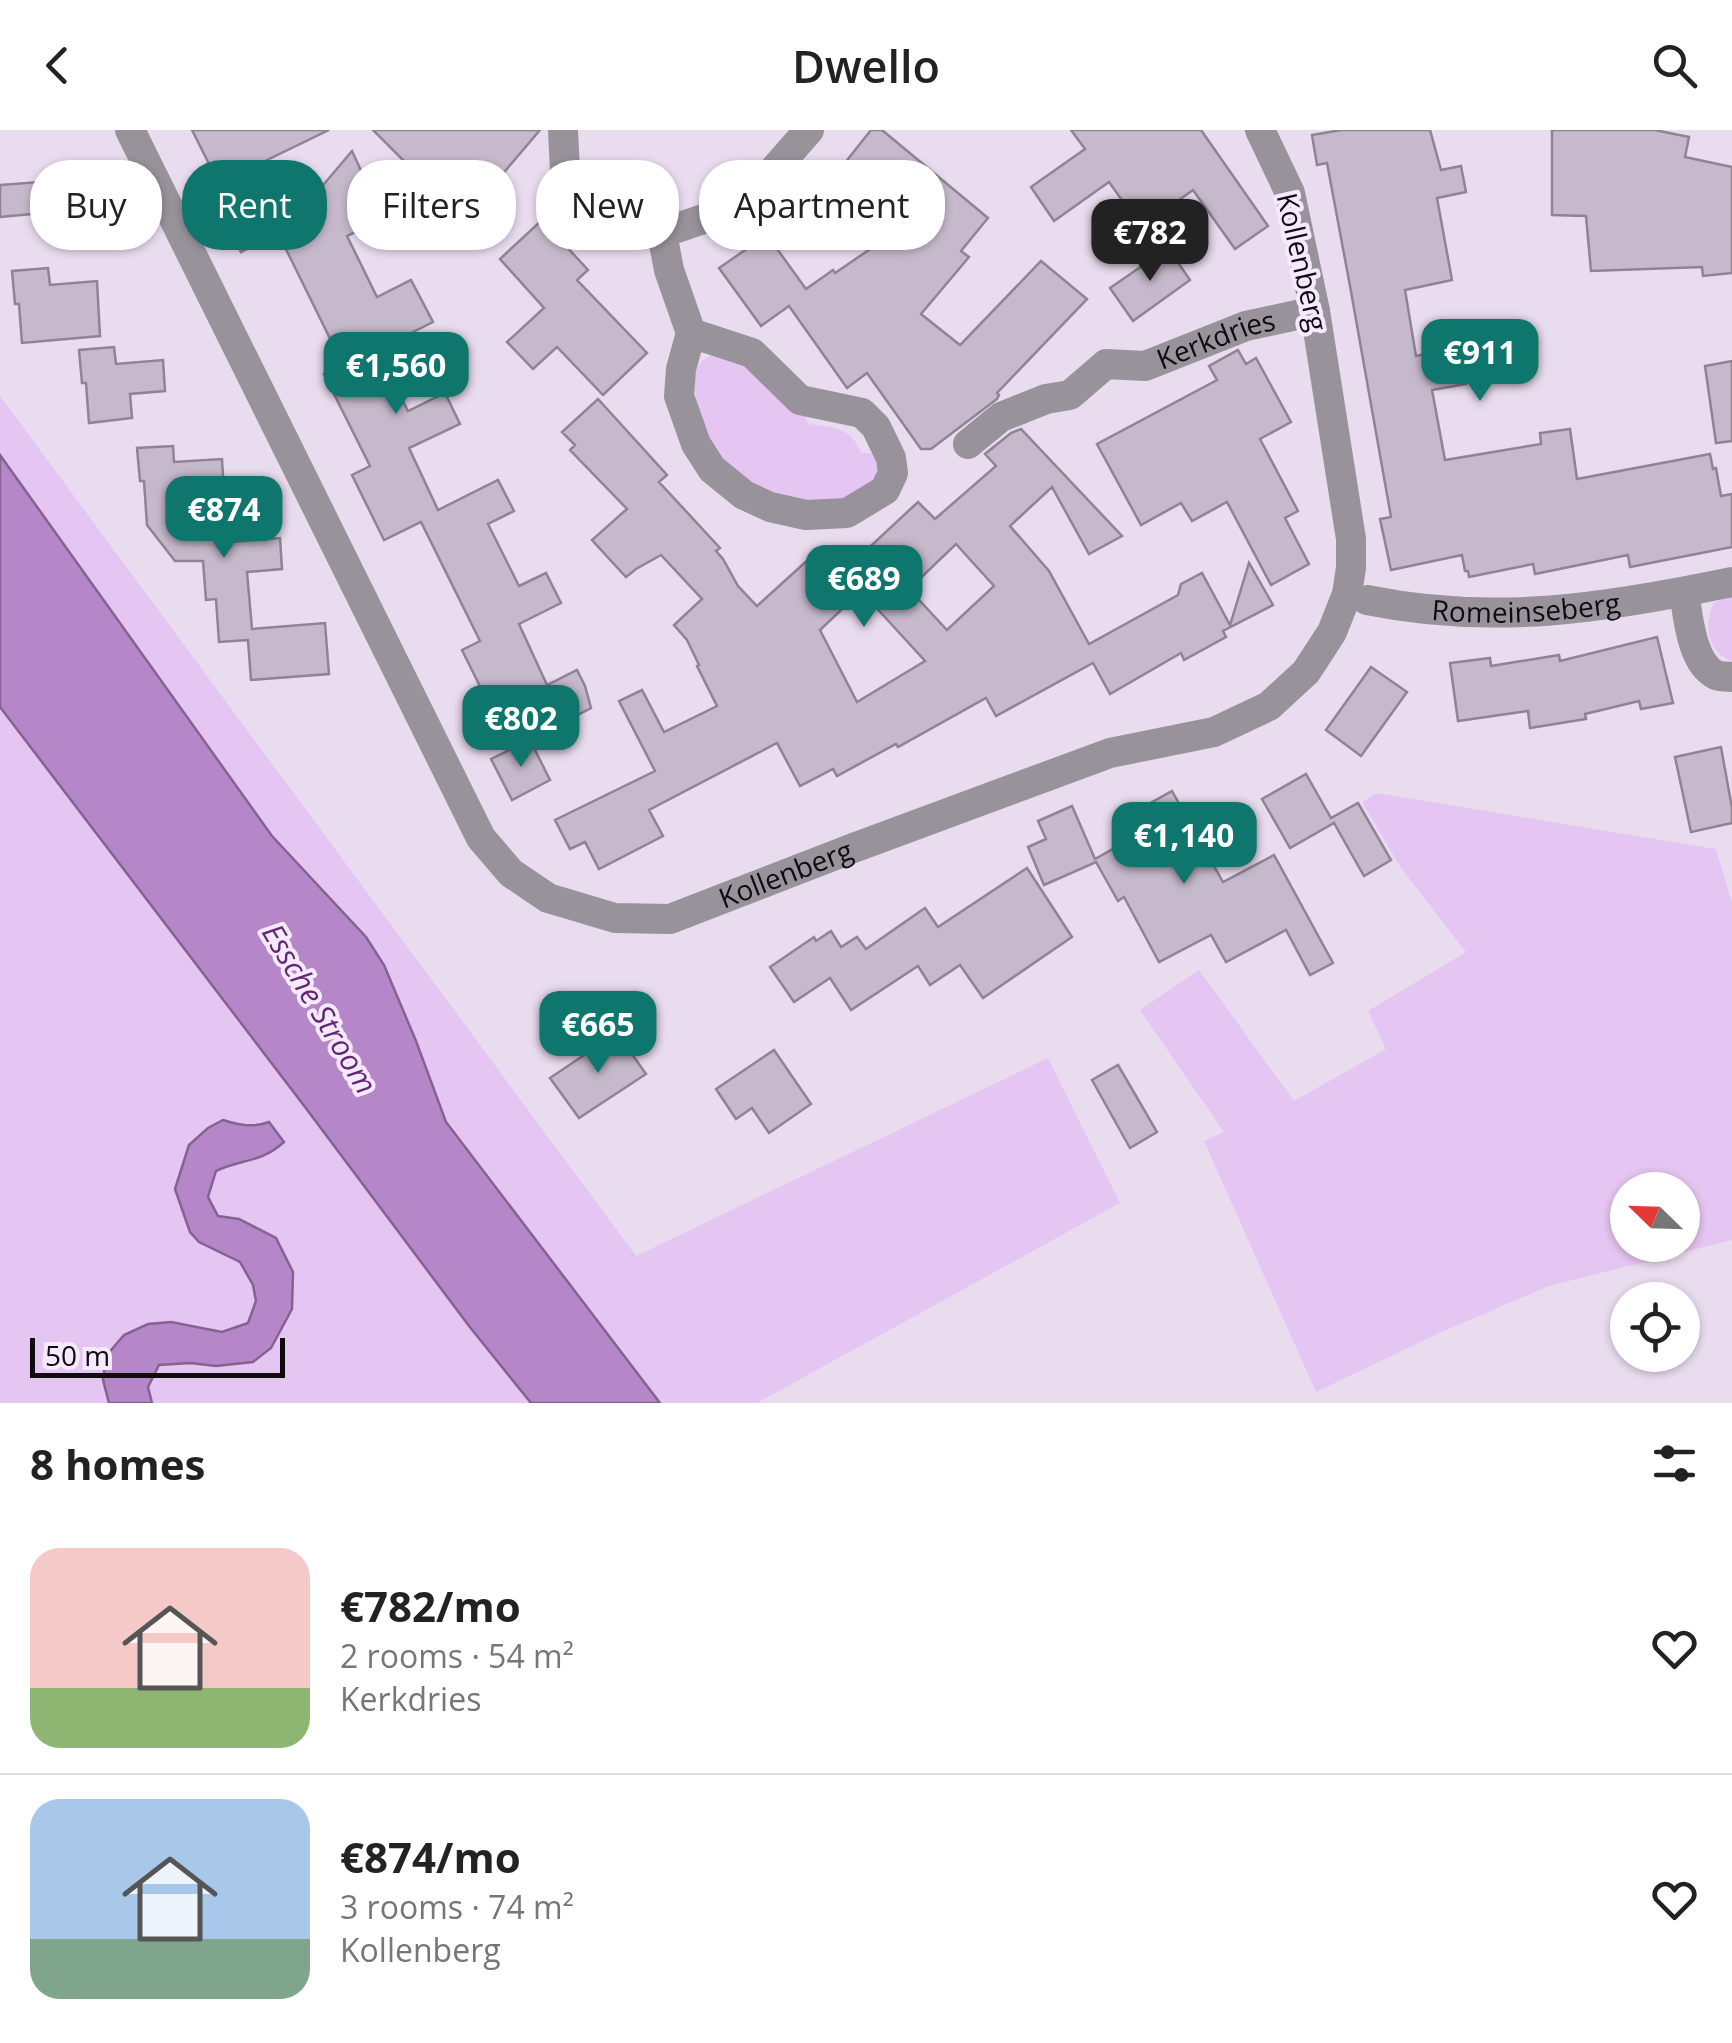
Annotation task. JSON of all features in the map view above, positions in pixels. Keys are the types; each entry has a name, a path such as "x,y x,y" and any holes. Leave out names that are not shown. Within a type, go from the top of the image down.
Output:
{"street":[{"name":"Kollenberg","path":"130,130 481,838 511,873 548,898 615,918 670,919 1110,753 1214,732 1268,706 1306,672 1332,632 1347,594 1351,539 1315,311 1290,192 1260,130"},
{"path":"562,130 564,160"},
{"path":"679,226 733,209 809,130"},
{"path":"665,250 692,333 681,370 680,396 696,444 712,469 744,494 770,507 806,515 847,513 885,490 893,472 891,458 876,427 862,414 800,400 752,353 692,333"},
{"name":"Kerkdries","path":"968,444 1001,416 1046,399 1070,395 1106,364 1145,366 1246,326 1315,311"},
{"name":"Romeinseberg","path":"1368,600 1456,613 1513,614 1586,608 1732,582"},
{"path":"1684,592 1694,643 1702,661 1715,674 1732,677"}],"shaded area":[{"path":"718,354 739,359 804,414 808,424 840,430 852,438 861,453 876,453 877,479 861,491 834,501 799,501 765,490 734,471 713,448 695,394 699,364"},
{"path":"0,396 636,1256 1048,1058 1120,1203 757,1403 660,1403 446,1122 384,965 366,937 272,836 0,455"},
{"path":"1732,594 1732,661 1713,645 1709,620 1714,603"},
{"path":"0,707 531,1403 152,1403 148,1387 159,1365 216,1366 271,1348 239,1219 217,1216 208,1197 216,1171 247,1163 261,1125 223,1120 175,1189 190,1232 240,1262 253,1285 256,1301 248,1323 222,1332 171,1322 148,1324 103,1380 109,1403 0,1403"},
{"path":"1377,793 1716,849 1732,903 1732,1240 1700,1248 1700,1172 1610,1172 1610,1262 1644,1262 1549,1286 1316,1392 1204,1141 1224,1132 1140,1010 1199,970 1294,1101 1386,1049 1368,1011 1466,952 1401,868 1362,802"}],"water":[{"name":"Essche Stroom","path":"0,455 272,836 366,937 384,965 446,1122 660,1403 531,1403 0,707"},
{"path":"223,1120 246,1125 269,1122 284,1142 259,1157 216,1171 208,1197 218,1216 239,1219 276,1238 293,1272 292,1309 271,1348 253,1362 159,1365 148,1387 152,1403 109,1403 103,1380 106,1356 124,1335 148,1324 171,1322 222,1332 248,1323 256,1301 253,1285 240,1262 199,1242 190,1232 175,1189 189,1145"}],"building":[{"path":"192,130 329,130 267,160 207,160"},
{"path":"373,130 540,130 515,160 403,160"},
{"path":"871,130 882,130 918,160 847,160"},
{"path":"1071,130 1201,130 1268,226 1235,249 1193,190 1141,227 1109,182 1054,221 1031,187 1085,149"},
{"path":"1341,130 1430,130 1441,170 1461,166 1466,192 1437,198 1452,280 1405,290 1416,356 1461,347 1466,384 1432,390 1445,460 1541,444 1540,433 1570,429 1577,479 1710,454 1721,496 1732,494 1732,547 1630,567 1628,555 1535,574 1533,564 1469,577 1462,555 1391,570 1380,519 1391,517 1350,286 1327,163 1317,165 1312,135"},
{"path":"1552,130 1655,130 1689,137 1685,157 1732,167 1732,273 1703,276 1702,267 1591,271 1586,216 1552,215"},
{"path":"352,151 356,160 347,160 347,250 354,250 377,297 411,280 433,322 377,350 408,411 445,393 460,424 409,448 438,510 498,480 514,511 488,524 519,586 546,573 561,603 519,624 547,685 577,670 591,708 511,749 462,650 480,641 421,522 384,540 352,475 370,466 324,374 343,365 286,250 327,250 327,181"},
{"path":"945,182 988,218 961,251 969,257 921,314 960,345 1041,261 1087,299 997,393 997,399 931,449 921,449 867,373 847,388 789,306 761,326 719,268 745,250 778,250 806,289 833,270 835,273 869,250 945,250"},
{"path":"30,183 30,214 0,217 0,185"},
{"path":"536,226 536,250 570,250 588,270 577,280 647,353 603,395 557,347 533,369 507,342 544,308 500,259 510,250 516,250 516,244"},
{"path":"1168,248 1190,280 1133,321 1110,288"},
{"path":"48,268 50,285 97,281 100,336 22,343 12,271"},
{"path":"114,347 116,364 163,360 165,391 130,394 132,418 89,423 79,350"},
{"path":"1238,350 1246,364 1256,358 1291,422 1260,439 1298,511 1285,518 1309,564 1271,585 1227,502 1192,521 1181,503 1141,525 1097,444 1217,380 1209,366"},
{"path":"1732,361 1732,441 1716,443 1705,366"},
{"path":"598,399 667,475 659,482 720,548 716,551 738,586 757,606 822,547 844,571 918,502 935,519 996,466 985,454 1021,429 1122,536 1089,554 1052,487 1010,526 1049,571 1089,644 1178,595 1181,584 1202,573 1230,625 1249,563 1273,605 1223,631 1226,637 1184,660 1181,653 1110,694 1093,663 996,716 986,698 837,776 833,769 800,786 777,743 649,810 663,836 599,869 585,842 570,849 555,820 655,771 619,701 642,690 664,732 717,706 687,640 674,625 702,599 661,555 626,577 592,540 627,509 570,450 575,445 562,432","holes":["956,544 994,586 947,630 909,589","861,591 925,661 857,702 820,630"]},
{"path":"173,446 174,462 222,459 226,526 232,525 233,542 280,538 282,569 247,572 252,629 325,623 329,674 251,680 248,640 219,642 216,599 206,600 203,561 175,561 147,525 137,448"},
{"path":"1657,637 1673,703 1641,709 1639,701 1585,714 1586,719 1530,728 1528,711 1458,721 1450,663 1490,658 1491,666 1559,655 1560,661"},
{"path":"1371,667 1407,692 1361,756 1326,730"},
{"path":"530,740 550,780 512,800 491,759"},
{"path":"1721,747 1732,823 1691,832 1675,757"},
{"path":"1306,774 1331,818 1358,803 1391,860 1364,876 1334,823 1290,848 1262,799"},
{"path":"1172,791 1223,882 1274,855 1333,963 1310,975 1286,930 1226,962 1211,935 1159,962 1124,897 1118,901 1096,862 1044,885 1028,847 1046,839 1038,821 1072,806 1095,859 1148,829 1138,810"},
{"path":"1027,868 1072,937 983,998 960,965 930,985 918,966 851,1010 830,978 794,1002 770,967 814,937 816,941 831,931 841,947 857,937 866,949 925,908 938,927"},
{"path":"617,1033 646,1074 579,1118 550,1078"},
{"path":"774,1050 811,1104 769,1133 752,1108 736,1119 716,1089"},
{"path":"1118,1065 1157,1132 1130,1148 1092,1080"}]}
